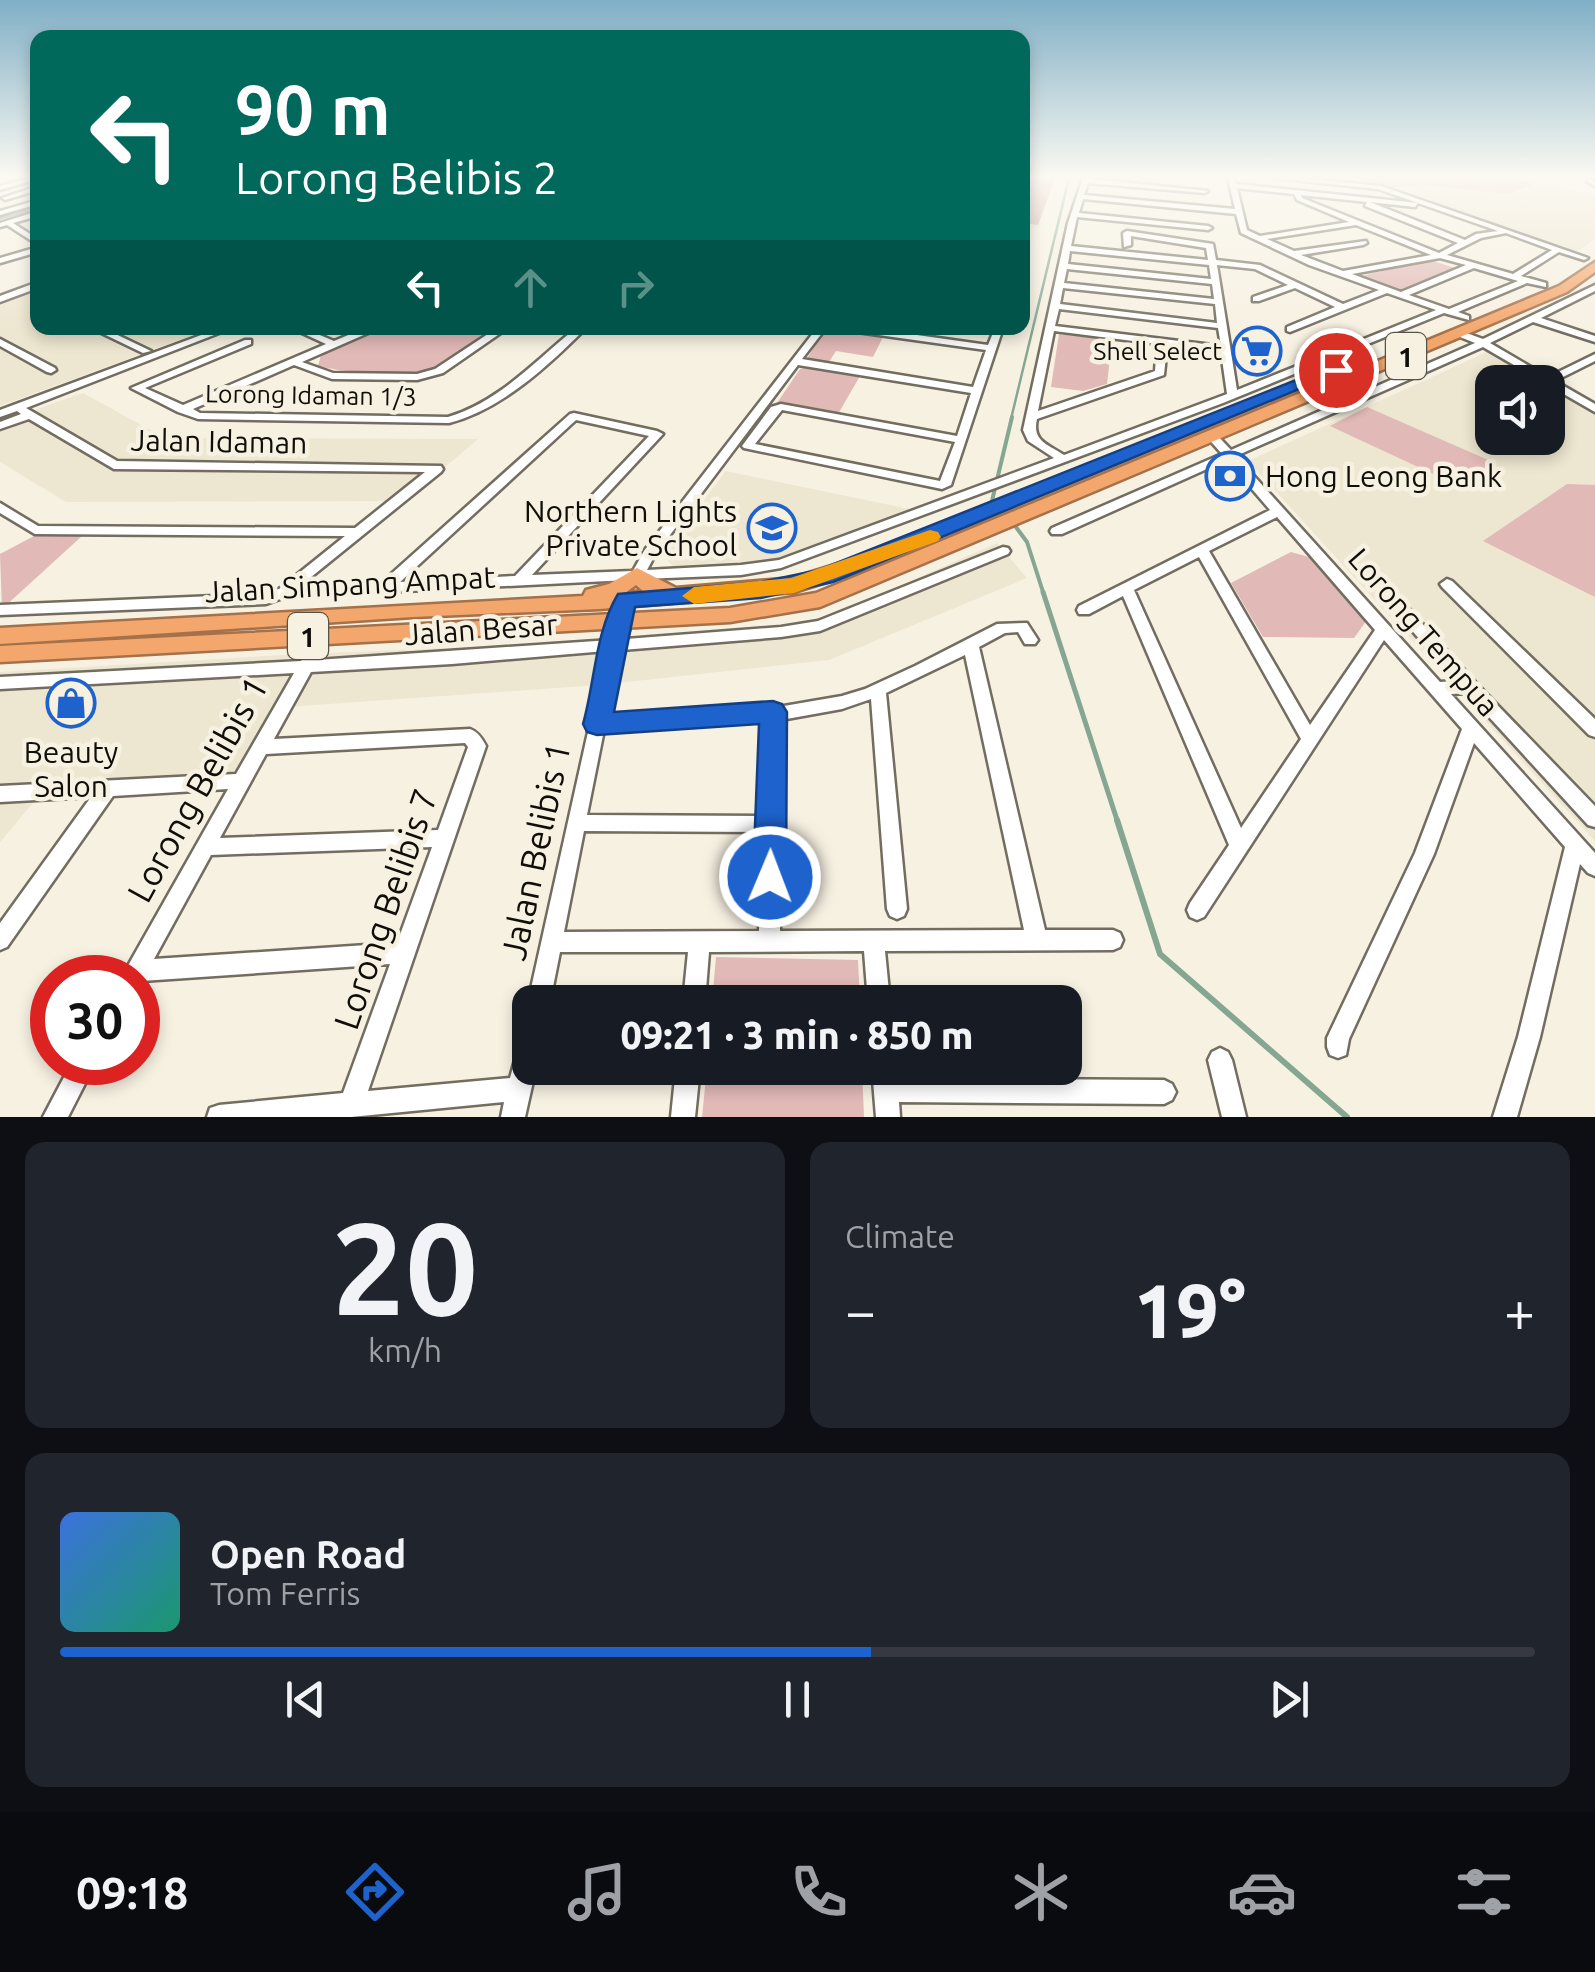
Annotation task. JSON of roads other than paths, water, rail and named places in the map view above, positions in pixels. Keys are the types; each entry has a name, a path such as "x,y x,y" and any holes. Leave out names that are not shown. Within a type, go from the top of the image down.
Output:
{"highway":[{"name":"Jalan Simpang Ampat","path":"2,650 501,605 730,615 820,600 1042,500 1212,436 1454,318 1590,282 1591,259 1454,318 1235,403 1042,500"},
{"name":"Jalan Simpang Ampat","path":"2,650 322,635 623,613 685,596 794,585 985,524"},
{"path":"501,605 602,594 637,575 660,592 685,596"}],"street":[{"path":"1061,458 1032,440 1029,430 1072,230"},
{"path":"1244,230 1291,254 1404,294 1454,318 1483,343 1519,365"},
{"path":"1258,238 1310,230"},
{"path":"1375,230 1440,255 1536,283"},
{"path":"1431,230 1465,243"},
{"path":"1499,230 1591,259"},
{"path":"1342,274 1440,255 1504,232"},
{"path":"0,610 266,598 284,592 781,564 1220,400 1235,403 1210,246 1128,233 1127,246"},
{"path":"1291,254 1362,243"},
{"path":"1067,248 1257,267 1344,308"},
{"path":"0,261 30,249"},
{"path":"1514,277 1557,250"},
{"path":"1404,294 1474,265"},
{"path":"1063,266 1216,282"},
{"path":"1057,532 1565,305 1590,282"},
{"path":"1060,285 1218,302"},
{"path":"1256,300 1295,285"},
{"path":"0,299 30,288"},
{"path":"1290,329 1389,290"},
{"path":"20,292 30,296"},
{"path":"1055,306 1222,326"},
{"name":"Jalan Simpang Ampat","path":"1235,403 1326,359 1454,318"},
{"path":"1534,319 1595,339"},
{"path":"1050,328 1226,350"},
{"path":"111,335 146,351"},
{"path":"0,410 188,335"},
{"path":"0,426 22,412 210,335"},
{"path":"313,335 334,344"},
{"path":"182,410 353,335"},
{"path":"294,362 332,376 418,377 439,371 493,335"},
{"name":"Lorong Idaman 1/3","path":"248,342 136,388 198,416 430,420 465,417 572,335"},
{"path":"637,575 816,335"},
{"path":"899,335 991,348"},
{"path":"962,440 778,407 750,448 947,482 962,440 996,335"},
{"path":"0,342 51,370"},
{"path":"1034,416 1160,373 1162,342"},
{"path":"796,360 978,391"},
{"path":"1565,373 1591,362"},
{"path":"1565,392 1595,409"},
{"path":"0,410 22,412"},
{"name":"Jalan Idaman","path":"22,412 114,465 437,469 359,532"},
{"path":"385,587 574,416 657,434 519,581"},
{"name":"Lorong Tempua","path":"1212,436 1595,866"},
{"path":"0,507 35,530 359,532"},
{"path":"1084,610 1280,510"},
{"path":"284,592 359,532"},
{"name":"Jalan Besar","path":"0,684 615,648 820,626 1003,551"},
{"path":"1202,552 1310,740"},
{"name":"Jalan Belibis 1","path":"542,985 597,724 623,613 637,575"},
{"path":"1448,584 1595,730"},
{"path":"1126,590 1240,847"},
{"path":"1386,592 1595,819"},
{"path":"597,724 773,712 826,704 878,690 1014,625 1030,640"},
{"path":"1198,910 1384,628"},
{"name":"Lorong Belibis 1","path":"145,955 322,635"},
{"path":"971,645 1037,940"},
{"path":"1437,688 1471,687"},
{"path":"878,690 897,909"},
{"path":"769,941 773,712"},
{"path":"1338,1047 1338,1038 1424,854 1471,728"},
{"name":"Lorong Belibis 7","path":"260,747 470,736 477,746 351,1105"},
{"path":"0,794 241,781"},
{"path":"0,940 108,788"},
{"path":"577,823 771,824"},
{"path":"205,847 444,838"},
{"path":"1505,1117 1529,1037 1575,844"},
{"path":"551,942 1113,940"},
{"path":"874,941 878,985"},
{"path":"695,985 699,942"},
{"path":"160,972 403,952"},
{"path":"1220,1060 1234,1117"},
{"path":"55,1117 72,1085"},
{"path":"513,1117 521,1085"},
{"path":"683,1117 686,1085"},
{"path":"885,1085 888,1117"},
{"path":"1014,1085 1164,1092"},
{"path":"219,1117 520,1089"}],"waterway":[{"path":"1011,419 1056,230"},
{"path":"1006,517 991,505 1012,417"},
{"path":"1013,523 1027,542 1044,595"},
{"path":"1043,592 1118,823"},
{"path":"1117,820 1160,954 1347,1117"}],"place":[{"name":"Shell Select","path":"1257,351"},
{"name":"Hong Leong Bank","path":"1230,476"},
{"name":"Northern Lights Private School","path":"772,528"},
{"name":"Beauty Salon","path":"71,703"}]}
